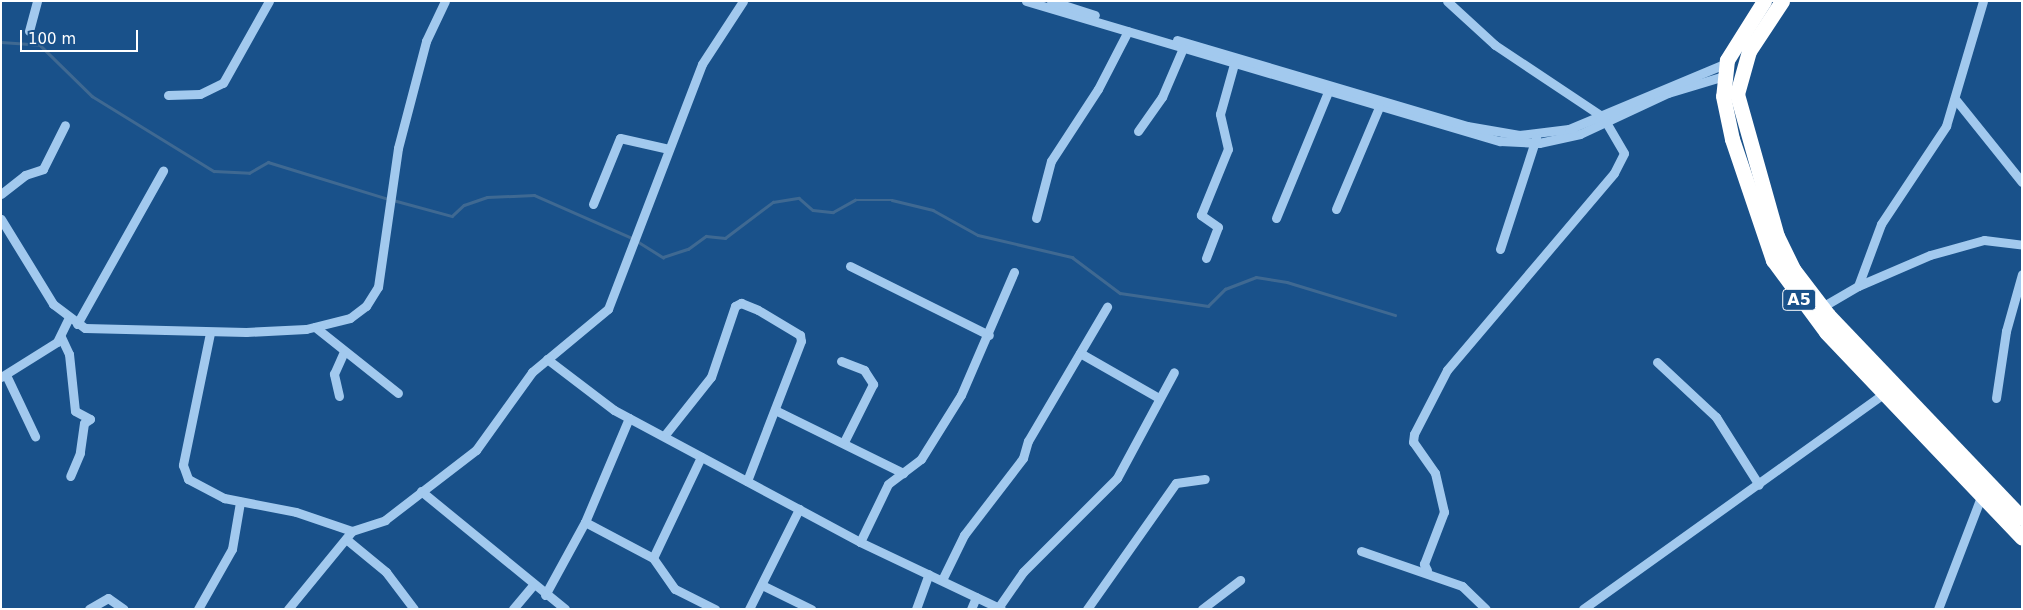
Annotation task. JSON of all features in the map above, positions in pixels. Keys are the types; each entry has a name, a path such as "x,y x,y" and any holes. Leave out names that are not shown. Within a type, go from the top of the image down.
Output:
{"highway":[{"path":"1725,70 1764,1"},
{"name":"A5","path":"1782,1 1742,67 1738,106 1777,236 1793,269 1822,307 2022,518"},
{"name":"A5","path":"1725,70 1723,96 1732,139 1773,260 1805,309 1883,394 2022,538"}],"street":[{"path":"29,31 37,1"},
{"path":"168,95 200,94 223,83 269,1"},
{"path":"1,219 36,280 68,319 77,324 111,330 210,333 315,327 350,318 373,298 387,226 391,191 419,64 445,1"},
{"path":"210,333 183,465 195,486 240,502 296,512 352,531 385,520 476,450 509,399 546,359 603,317 629,262 669,149 702,64 743,1"},
{"path":"1026,1 1485,138 1535,139 1605,120 1670,84 1725,70"},
{"path":"1051,1 1067,4 1468,126 1535,139"},
{"path":"1427,570 1424,564 1444,512 1440,486 1413,442 1414,434 1450,364 1495,318 1619,165 1623,144 1605,120 1494,45 1447,1"},
{"path":"1858,286 1881,224 1935,145 1956,100 1983,1"},
{"path":"1036,218 1050,160 1098,89 1128,31"},
{"path":"1138,131 1162,97 1183,48"},
{"path":"1206,258 1218,228 1202,215 1228,149 1220,114 1234,64"},
{"path":"1276,218 1328,92"},
{"path":"1956,100 2022,182"},
{"path":"1336,209 1379,107"},
{"path":"1,194 26,175 43,169 65,124"},
{"path":"593,204 620,138 669,149"},
{"path":"1500,249 1535,139"},
{"path":"77,324 163,171"},
{"path":"1822,307 1858,286 1930,255 1976,241 2022,245"},
{"path":"850,266 989,335"},
{"path":"860,542 888,484 921,459 956,403 989,335 1014,272"},
{"path":"1996,398 2006,331 2022,274"},
{"path":"664,436 711,377 738,303 800,335 775,410 747,481"},
{"path":"942,580 964,535 1023,458 1028,440 1107,307"},
{"path":"35,436 4,376 61,337 68,319"},
{"path":"315,327 344,352 398,393"},
{"path":"61,337 69,354 75,411 90,419 84,424 80,453 70,476"},
{"path":"339,396 334,374 344,352"},
{"path":"1080,353 1159,398"},
{"path":"546,359 585,392 629,418 860,542 1000,608 1023,572 1117,478 1174,372"},
{"path":"841,361 864,370 873,384 844,442"},
{"path":"1657,362 1716,417 1759,485"},
{"path":"1583,609 1759,485 1883,394"},
{"path":"775,410 844,442 904,473"},
{"path":"545,595 584,522 629,418"},
{"path":"653,558 701,457"},
{"path":"1087,609 1176,483 1205,479"},
{"path":"421,491 444,513 500,552 533,585 565,609"},
{"path":"1938,609 1981,497"},
{"path":"198,609 232,549 240,502"},
{"path":"749,609 799,509"},
{"path":"584,522 653,558 675,589 701,605 715,609"},
{"path":"288,609 352,531"},
{"path":"346,540 386,572 414,609"},
{"path":"1361,550 1427,570 1462,586 1486,609"},
{"path":"916,609 929,574"},
{"path":"1202,609 1240,580"},
{"path":"513,609 533,585"},
{"path":"762,585 811,609"},
{"path":"971,609 976,597"},
{"path":"89,609 108,598 124,609"}],"waterway":[{"path":"1,42 40,45 92,96 214,171 249,173 268,162 388,199"},
{"path":"393,200 452,216 464,205 487,197 534,195 632,238"},
{"path":"637,241 663,257 688,249 706,236 725,238 773,202 799,198 813,210 833,212 855,200 892,200 933,210 978,235 1072,257 1120,293 1208,306 1225,289 1256,277 1287,282 1395,315"}]}
